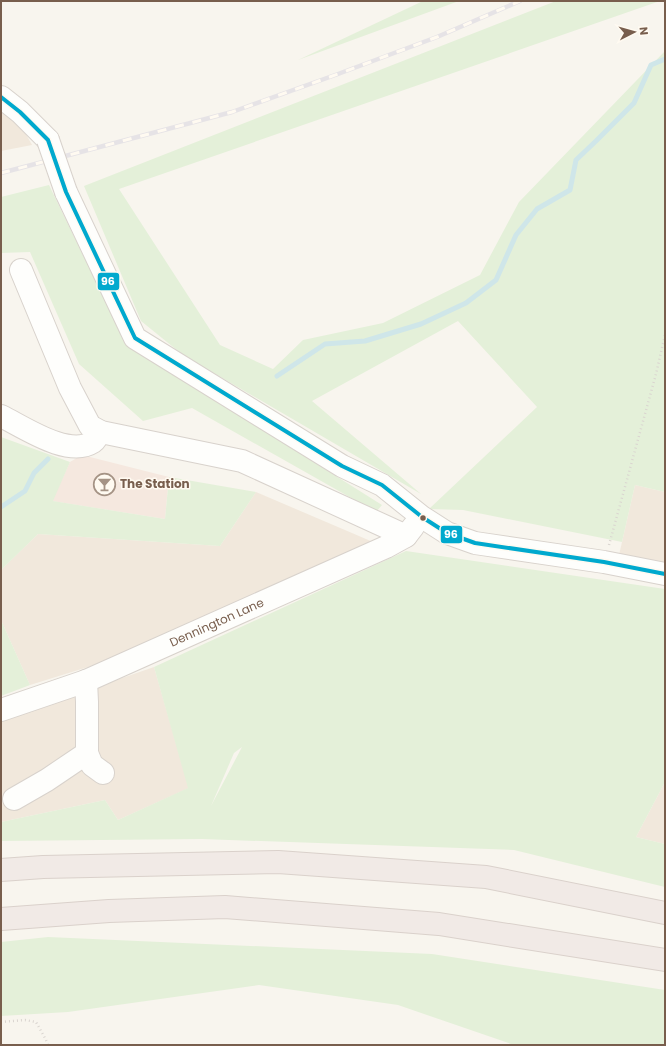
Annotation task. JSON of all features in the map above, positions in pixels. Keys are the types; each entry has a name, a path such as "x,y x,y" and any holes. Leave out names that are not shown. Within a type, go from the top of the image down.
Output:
{"highway":[{"path":"1,870 278,862 486,877 665,913"},
{"path":"1,919 109,911 225,907 439,924 665,960"}],"street":[{"path":"1,97 20,112 48,140 66,192 135,338 342,466 382,485 422,517 448,533 475,543 604,562 665,574"},
{"path":"21,270 70,388 90,426 101,432 242,461 406,536"},
{"path":"1,416 47,439 71,447 80,446 94,441 101,432"},
{"name":"Dennington Lane","path":"1,710 86,682 386,546 406,536 422,517"},
{"path":"86,682 87,753 92,765 103,773"},
{"path":"14,799 47,780 87,753"}],"path":[{"path":"604,562 656,374 665,334"},
{"path":"1,1022 26,1020 36,1022 48,1045"}],"shaded area":[{"path":"1,106 15,115 32,145 1,151"},
{"path":"82,455 169,477 165,519 52,501 70,462"},
{"path":"635,485 665,492 665,574 617,564"},
{"path":"256,492 373,542 120,657 30,685 1,620 1,570 38,534 220,546"},
{"path":"154,667 189,788 118,820 105,800 1,822 1,720"},
{"path":"665,782 665,844 636,837"}],"green space":[{"path":"423,1 459,1 298,60"},
{"path":"556,1 660,1 119,189 220,345 273,369 303,340 383,323 480,275 519,202 665,51 665,492 635,485 622,542 463,510 429,509 537,407 458,321 312,401 421,494 183,355 141,321 84,186"},
{"path":"49,185 126,344 382,505 376,512 192,408 143,421 79,364 30,252 1,253 1,197"},
{"path":"1,437 70,462 53,501 165,519 169,477 256,492 220,546 38,534 1,570"},
{"path":"406,551 665,589 665,782 636,837 665,844 665,887 514,850 202,839 1,841 1,822 105,800 118,820 188,788 154,667","holes":["242,747 211,806 234,753"]},
{"path":"1,620 30,685 1,696"},
{"path":"48,937 432,954 665,990 665,1045 514,1045 398,1005 259,985 68,1012 1,1016 1,942"}],"waterway":[{"path":"277,376 325,344 365,341 421,324 466,303 496,280 516,235 537,209 570,190 576,160 634,103 651,65 665,59"},
{"path":"1,507 25,491 34,473 48,459"}],"railway":[{"path":"1,173 232,112 437,37 520,1"}],"transit line":[{"name":"96","path":"1,97 20,112 48,140 66,192 135,338 342,466 382,485 422,517 447,533 475,543 604,562 665,574"}],"place":[{"name":"The Station","path":"105,484"}]}
